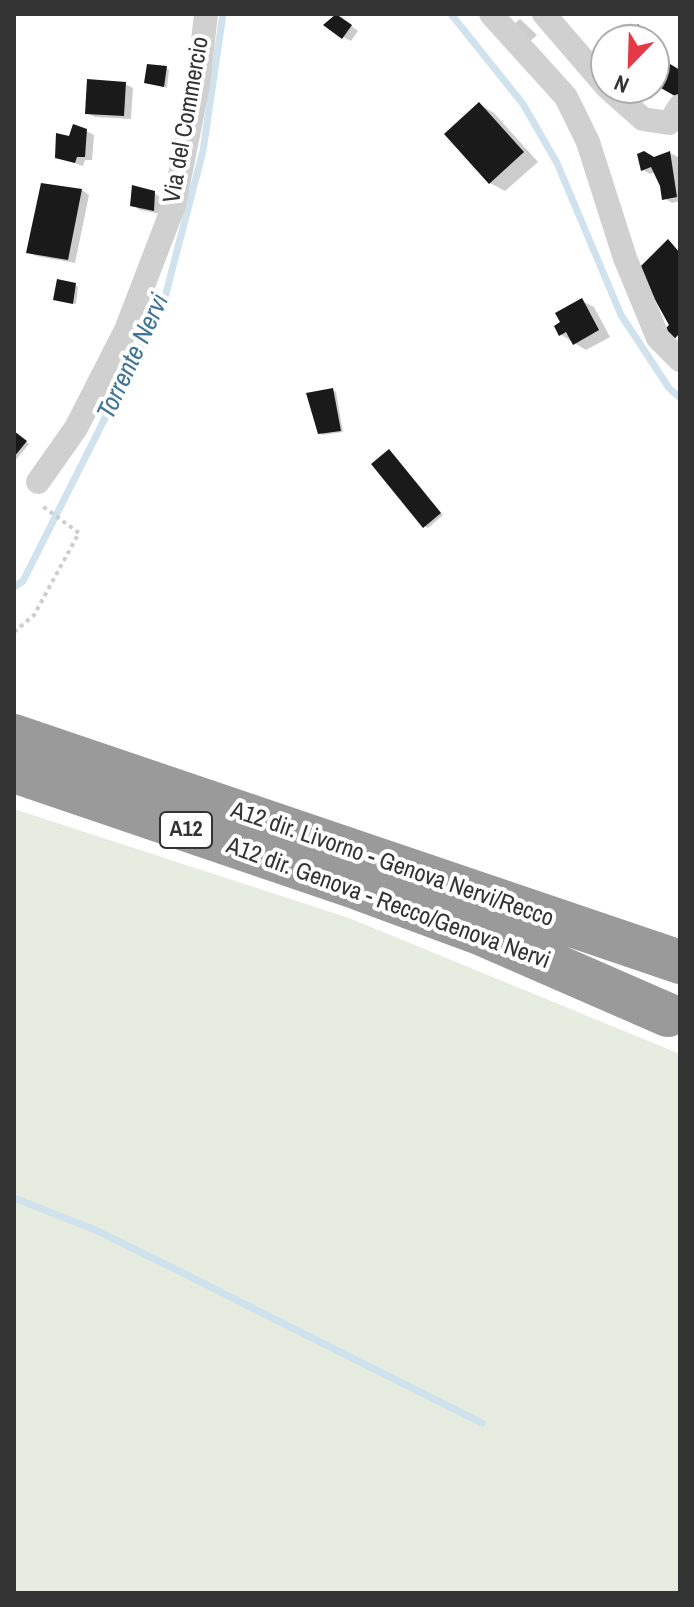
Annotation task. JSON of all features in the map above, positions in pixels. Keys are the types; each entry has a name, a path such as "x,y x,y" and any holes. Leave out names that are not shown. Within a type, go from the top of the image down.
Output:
{"highway":[{"name":"A12 dir. Livorno - Genova Nervi/Recco","path":"14,736 362,873 680,962"},
{"name":"A12 dir. Genova - Recco/Genova Nervi","path":"14,771 362,873 480,933 668,1015"}],"street":[{"name":"Via del Commercio","path":"38,482 76,428 126,330 174,205 198,85 206,14"},
{"path":"491,14 566,97 588,142 625,258 658,338 680,360"},
{"path":"544,14 590,67"},
{"path":"626,104 643,119 669,123 680,106"}],"path":[{"path":"14,632 34,615 79,533 36,501 34,492 38,482"}],"shaded area":[{"path":"14,809 349,918 680,1054 680,1593 14,1593"}],"building":[{"path":"336,14 352,25 342,39 323,25"},
{"path":"147,64 167,66 164,87 144,83"},
{"path":"670,64 680,70 680,99 670,93"},
{"path":"87,79 126,82 124,116 85,114"},
{"path":"479,102 524,152 489,184 444,134"},
{"path":"73,124 87,129 85,157 77,157 75,163 55,158 56,133 69,136"},
{"path":"644,151 654,157 670,151 677,197 662,200 660,186 651,167 641,171 637,154"},
{"path":"41,183 82,189 68,260 26,253"},
{"path":"132,185 155,191 154,211 130,206"},
{"path":"668,239 680,253 680,337 678,335 671,343 661,333 669,325 638,269"},
{"path":"57,279 76,283 73,304 53,300"},
{"path":"582,298 599,330 573,345 566,332 559,336 554,326 560,322 555,313"},
{"path":"333,388 341,431 318,434 306,393"},
{"path":"14,431 27,441 14,457"},
{"path":"389,449 441,513 423,528 371,464"}],"waterway":[{"name":"Torrente Nervi","path":"14,587 23,581 164,301 203,151 223,14"},
{"name":"Torrente Nervi","path":"451,14 523,104 557,163 621,315 669,388 680,398"},
{"path":"14,1198 93,1229 482,1423"}]}
